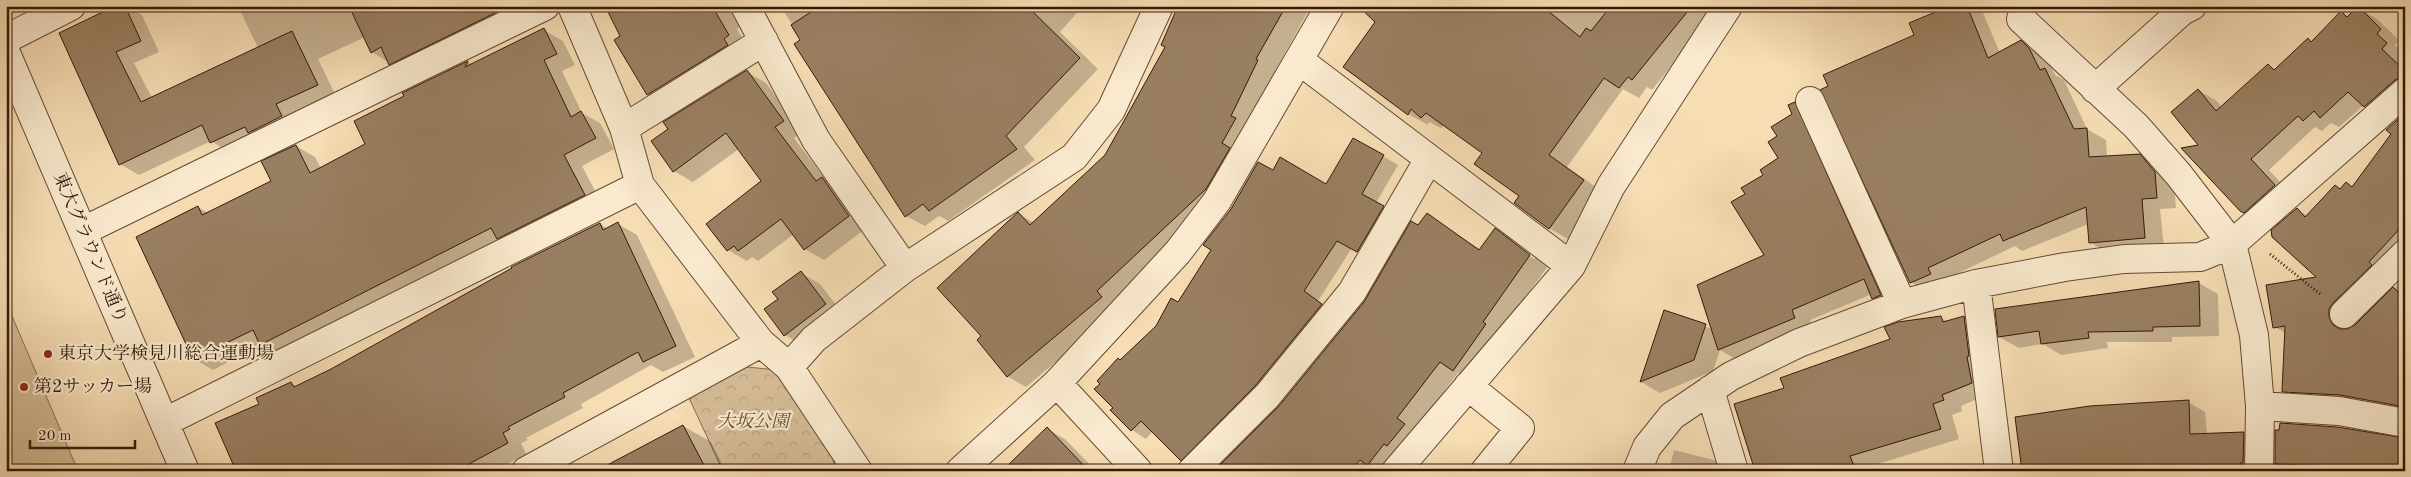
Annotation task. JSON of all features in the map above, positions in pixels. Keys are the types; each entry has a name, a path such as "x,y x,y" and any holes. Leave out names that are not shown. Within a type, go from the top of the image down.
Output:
{"street":[{"path":"6,39 72,6"},
{"path":"82,231 545,6"},
{"path":"572,6 624,128 640,185 760,344 789,367 858,471"},
{"path":"745,6 816,140 905,268"},
{"path":"789,367 814,339 905,268 1074,157 1111,110 1159,6"},
{"path":"960,471 1057,383 1178,252 1217,201 1300,61 1330,6"},
{"path":"1396,471 1571,266 1611,186 1728,6"},
{"path":"2095,89 2182,11 2192,6"},
{"path":"2021,19 2136,126 2238,238 2254,335 2260,406 2259,471"},
{"path":"624,128 764,41"},
{"name":"東大グラウンド通り","path":"6,53 185,471"},
{"path":"1300,61 1571,266"},
{"path":"1637,471 1647,447 1672,416 1731,376 1800,343 1902,304 1976,284 2065,266 2124,259 2200,257 2238,238 2405,92"},
{"path":"1810,101 1902,304"},
{"path":"1192,471 1267,396 1352,292 1429,159"},
{"path":"165,422 640,185"},
{"path":"2344,314 2405,254"},
{"path":"1976,284 1999,471"},
{"path":"526,471 760,344"},
{"path":"1057,383 1138,471"},
{"path":"1468,386 1520,428 1485,471"},
{"path":"1710,390 1734,471"},
{"path":"2260,406 2339,410 2405,423"}],"path":[{"path":"2238,238 2344,314"}],"green space":[{"name":"第2サッカー場","path":"6,302 78,471 6,471"},
{"name":"大坂公園","path":"747,367 777,370 832,456 836,471 723,471 689,398"}],"building":[{"path":"115,6 125,6 141,41 116,52 141,102 292,31 318,85 276,104 282,116 248,133 245,127 210,143 202,125 119,165 59,33"},
{"path":"349,6 499,6 495,13 389,65 381,47 371,53"},
{"path":"605,6 712,6 729,35 724,39 728,45 647,95 614,40 620,36"},
{"path":"820,6 1027,6 1080,58 1006,136 1017,149 929,211 923,204 905,217 794,44 800,40 791,25"},
{"path":"1178,6 1286,6 1256,59 1258,60 1231,116 1236,118 1222,143 1230,148 1206,189 1097,291 1102,297 1007,377 977,340 981,336 937,288 1018,212 1030,225 1105,155 1165,47 1161,45"},
{"path":"1358,6 1542,6 1580,37 1586,28 1591,31 1611,6 1692,6 1632,80 1628,77 1619,88 1604,78 1549,155 1584,180 1549,229 1514,203 1519,196 1474,164 1482,153 1426,113 1421,118 1411,109 1408,115 1343,67 1375,22"},
{"path":"1950,6 1967,6 1988,58 2021,40 2029,48 2040,70 2045,68 2074,129 2087,128 2089,157 2140,154 2155,172 2157,198 2142,199 2145,238 2089,243 2086,207 2003,241 2000,234 1928,268 1931,274 1910,283 1820,90 1828,86 1823,75 1914,35 1909,23"},
{"path":"2358,6 2381,29 2377,34 2387,43 2382,49 2405,71 2405,77 2395,80 2364,107 2348,92 2320,118 2314,111 2303,121 2298,116 2251,159 2275,185 2244,213 2240,211 2181,148 2198,145 2171,112 2198,89 2216,111 2268,64 2274,70 2308,38 2311,42 2341,11 2347,17"},
{"path":"544,28 557,54 544,60 571,117 581,111 596,138 564,155 585,195 497,239 491,228 260,345 253,330 193,359 136,237 198,206 202,215 271,181 261,161 296,145 310,173 365,144 354,121 404,96 402,93 468,61 465,67"},
{"path":"747,70 784,121 775,127 816,181 822,177 849,216 804,250 781,219 738,251 734,246 727,251 706,224 761,181 726,133 673,172 651,141 668,129 663,122"},
{"path":"1795,102 1881,295 1872,299 1864,279 1792,310 1795,318 1718,350 1697,285 1764,255 1731,202 1745,194 1741,188 1763,175 1760,170 1778,158 1768,142 1777,136 1771,127 1792,114 1788,105"},
{"path":"2405,113 2405,223 2369,262 2372,265 2333,303 2329,309 2329,317 2333,325 2340,329 2347,329 2355,325 2393,287 2405,299 2405,407 2340,395 2282,392 2285,326 2273,328 2266,285 2316,277 2272,237 2271,230 2297,208 2305,217 2335,185 2340,189 2346,182 2352,187 2391,134 2386,130"},
{"path":"1353,138 1384,155 1362,194 1384,206 1357,252 1337,241 1304,291 1322,304 1255,386 1181,461 1141,421 1131,431 1110,410 1113,408 1094,389 1100,384 1097,381 1118,358 1120,360 1156,326 1171,298 1178,302 1211,250 1203,245 1231,209 1258,162 1273,170 1280,157 1326,184"},
{"path":"1427,213 1479,250 1495,228 1530,255 1483,322 1486,324 1453,371 1440,362 1397,418 1405,424 1387,446 1384,444 1367,466 1360,460 1350,471 1214,471 1279,406 1364,302 1411,221 1418,225"},
{"path":"618,222 676,346 643,362 638,352 563,393 565,397 508,427 510,429 503,433 508,443 456,471 236,471 215,423 259,404 256,398 291,382 294,387 331,369 511,267 600,223 603,230"},
{"path":"801,271 826,304 784,336 764,309 778,299 772,292"},
{"path":"2199,281 2200,326 2153,327 2153,331 2088,332 2089,338 2041,344 2039,331 1998,337 1995,309"},
{"path":"1664,310 1706,324 1694,360 1640,382"},
{"path":"1941,316 1943,322 1964,316 1969,356 1967,357 1972,383 1942,395 1944,400 1933,404 1941,429 1850,456 1856,471 1755,471 1734,404 1784,388 1780,378 1890,339 1884,327 1898,322"},
{"path":"2189,400 2190,434 2244,432 2243,463 2240,463 2240,471 2022,471 2015,417 2090,406"},
{"path":"2280,423 2337,427 2405,438 2405,471 2364,471 2365,467 2275,464 2275,430 2279,430"},
{"path":"683,425 707,471 596,471"},
{"path":"1047,427 1089,471 1002,471"}],"place":[{"name":"東京大学検見川総合運動場","path":"48,354"},
{"name":"第2サッカー場","path":"24,387"}]}
